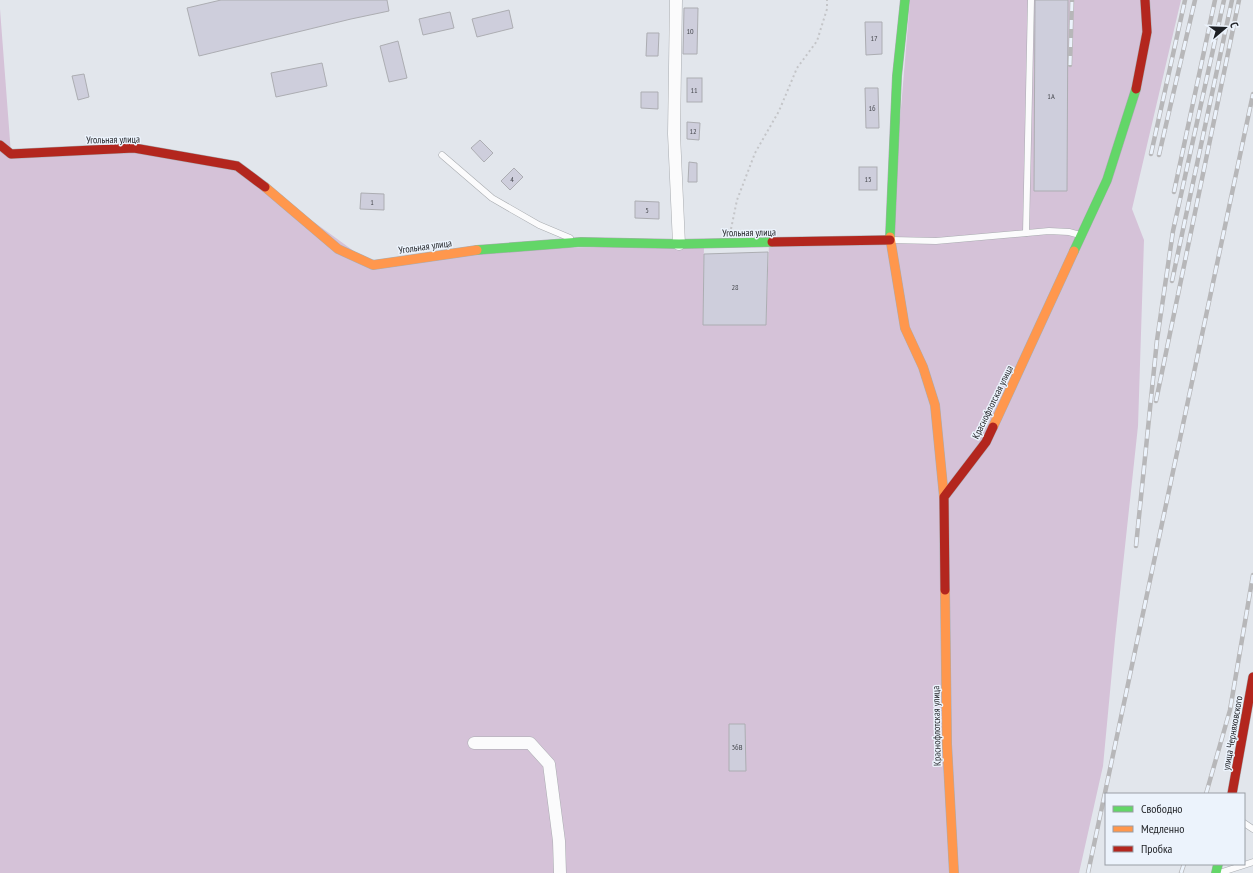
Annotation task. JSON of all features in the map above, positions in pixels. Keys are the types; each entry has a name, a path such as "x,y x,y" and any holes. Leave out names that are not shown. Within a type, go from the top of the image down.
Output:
{"street":[{"path":"676,0 674,134 679,244"},
{"path":"905,0 897,76 890,240 905,328 923,367 935,405 944,497"},
{"name":"Краснофлотская улица","path":"954,873 947,744 944,497 986,442 1107,180 1136,89 1147,32 1145,0"},
{"name":"Угольная улица","path":"0,145 11,154 134,148 237,166 266,188 338,249 373,265 467,251 581,242 679,244 890,240"},
{"name":"улица Черняховского","path":"1232,793 1253,676"},
{"path":"474,743 530,743 549,764 559,841 560,873"}],"lane":[{"path":"1026,233 1031,0"},
{"path":"442,155 492,198 539,225 581,242"},
{"path":"890,240 936,240 1049,231 1069,232 1081,236"},
{"path":"1245,823 1253,829"},
{"path":"1219,873 1244,865"}],"path":[{"path":"728,243 737,200 755,153 779,111 797,68 817,40 828,9 827,0"}],"shaded area":[{"path":"910,0 1181,0 1132,209 1144,240 1138,426 1103,766 1079,873 0,873 0,9 11,154 134,148 237,166 373,265 467,251 704,244 703,325 766,325 769,242 890,240"}],"building":[{"path":"221,0 387,0 389,11 199,56 187,8"},
{"path":"1035,0 1068,0 1067,191 1034,191"},
{"path":"684,8 698,8 697,54 683,54"},
{"path":"509,10 513,28 477,37 472,19"},
{"path":"450,12 454,28 423,35 419,19"},
{"path":"865,22 882,22 882,54 866,55"},
{"path":"647,33 659,33 658,56 646,56"},
{"path":"398,41 407,78 389,82 380,46"},
{"path":"322,63 327,86 276,97 271,73"},
{"path":"84,74 89,97 78,100 72,76"},
{"path":"687,78 702,78 702,102 687,102"},
{"path":"865,88 878,88 879,128 866,128"},
{"path":"641,92 658,92 658,109 641,108"},
{"path":"687,122 700,123 699,140 687,139"},
{"path":"480,140 493,153 484,162 471,148"},
{"path":"689,162 697,163 697,182 688,182"},
{"path":"859,167 877,167 877,190 859,190"},
{"path":"514,168 523,177 510,190 501,181"},
{"path":"361,193 384,194 384,210 360,209"},
{"path":"635,201 659,202 659,219 635,218"},
{"path":"768,252 766,325 703,325 704,254"},
{"path":"729,724 745,724 746,771 729,771"}],"railway":[{"path":"1070,65 1072,0"},
{"path":"1151,154 1185,0"},
{"path":"1159,155 1195,0"},
{"path":"1174,192 1215,0"},
{"path":"1136,546 1157,340 1173,231 1224,0"},
{"path":"1172,281 1232,0"},
{"path":"1156,401 1239,0"},
{"path":"1088,873 1253,94"},
{"path":"1206,793 1230,710 1253,575"},
{"path":"1181,873 1184,865"}],"traffic: fast":[{"path":"890,237 897,76 905,0"},
{"path":"1074,251 1107,180 1136,89"},
{"path":"477,250 581,242 679,244 772,242"},
{"path":"1216,873 1218,865"}],"traffic: slow":[{"path":"265,187 338,249 373,265 477,250"},
{"path":"890,237 905,328 923,367 935,405 944,497"},
{"path":"993,427 1074,251"},
{"path":"945,590 947,744 954,873"}],"traffic: jam":[{"path":"1136,89 1147,32 1145,0"},
{"path":"0,145 11,154 134,148 237,166 265,187"},
{"path":"772,242 890,240"},
{"path":"945,590 944,497 986,442 993,427"},
{"path":"1232,793 1253,677"}]}
